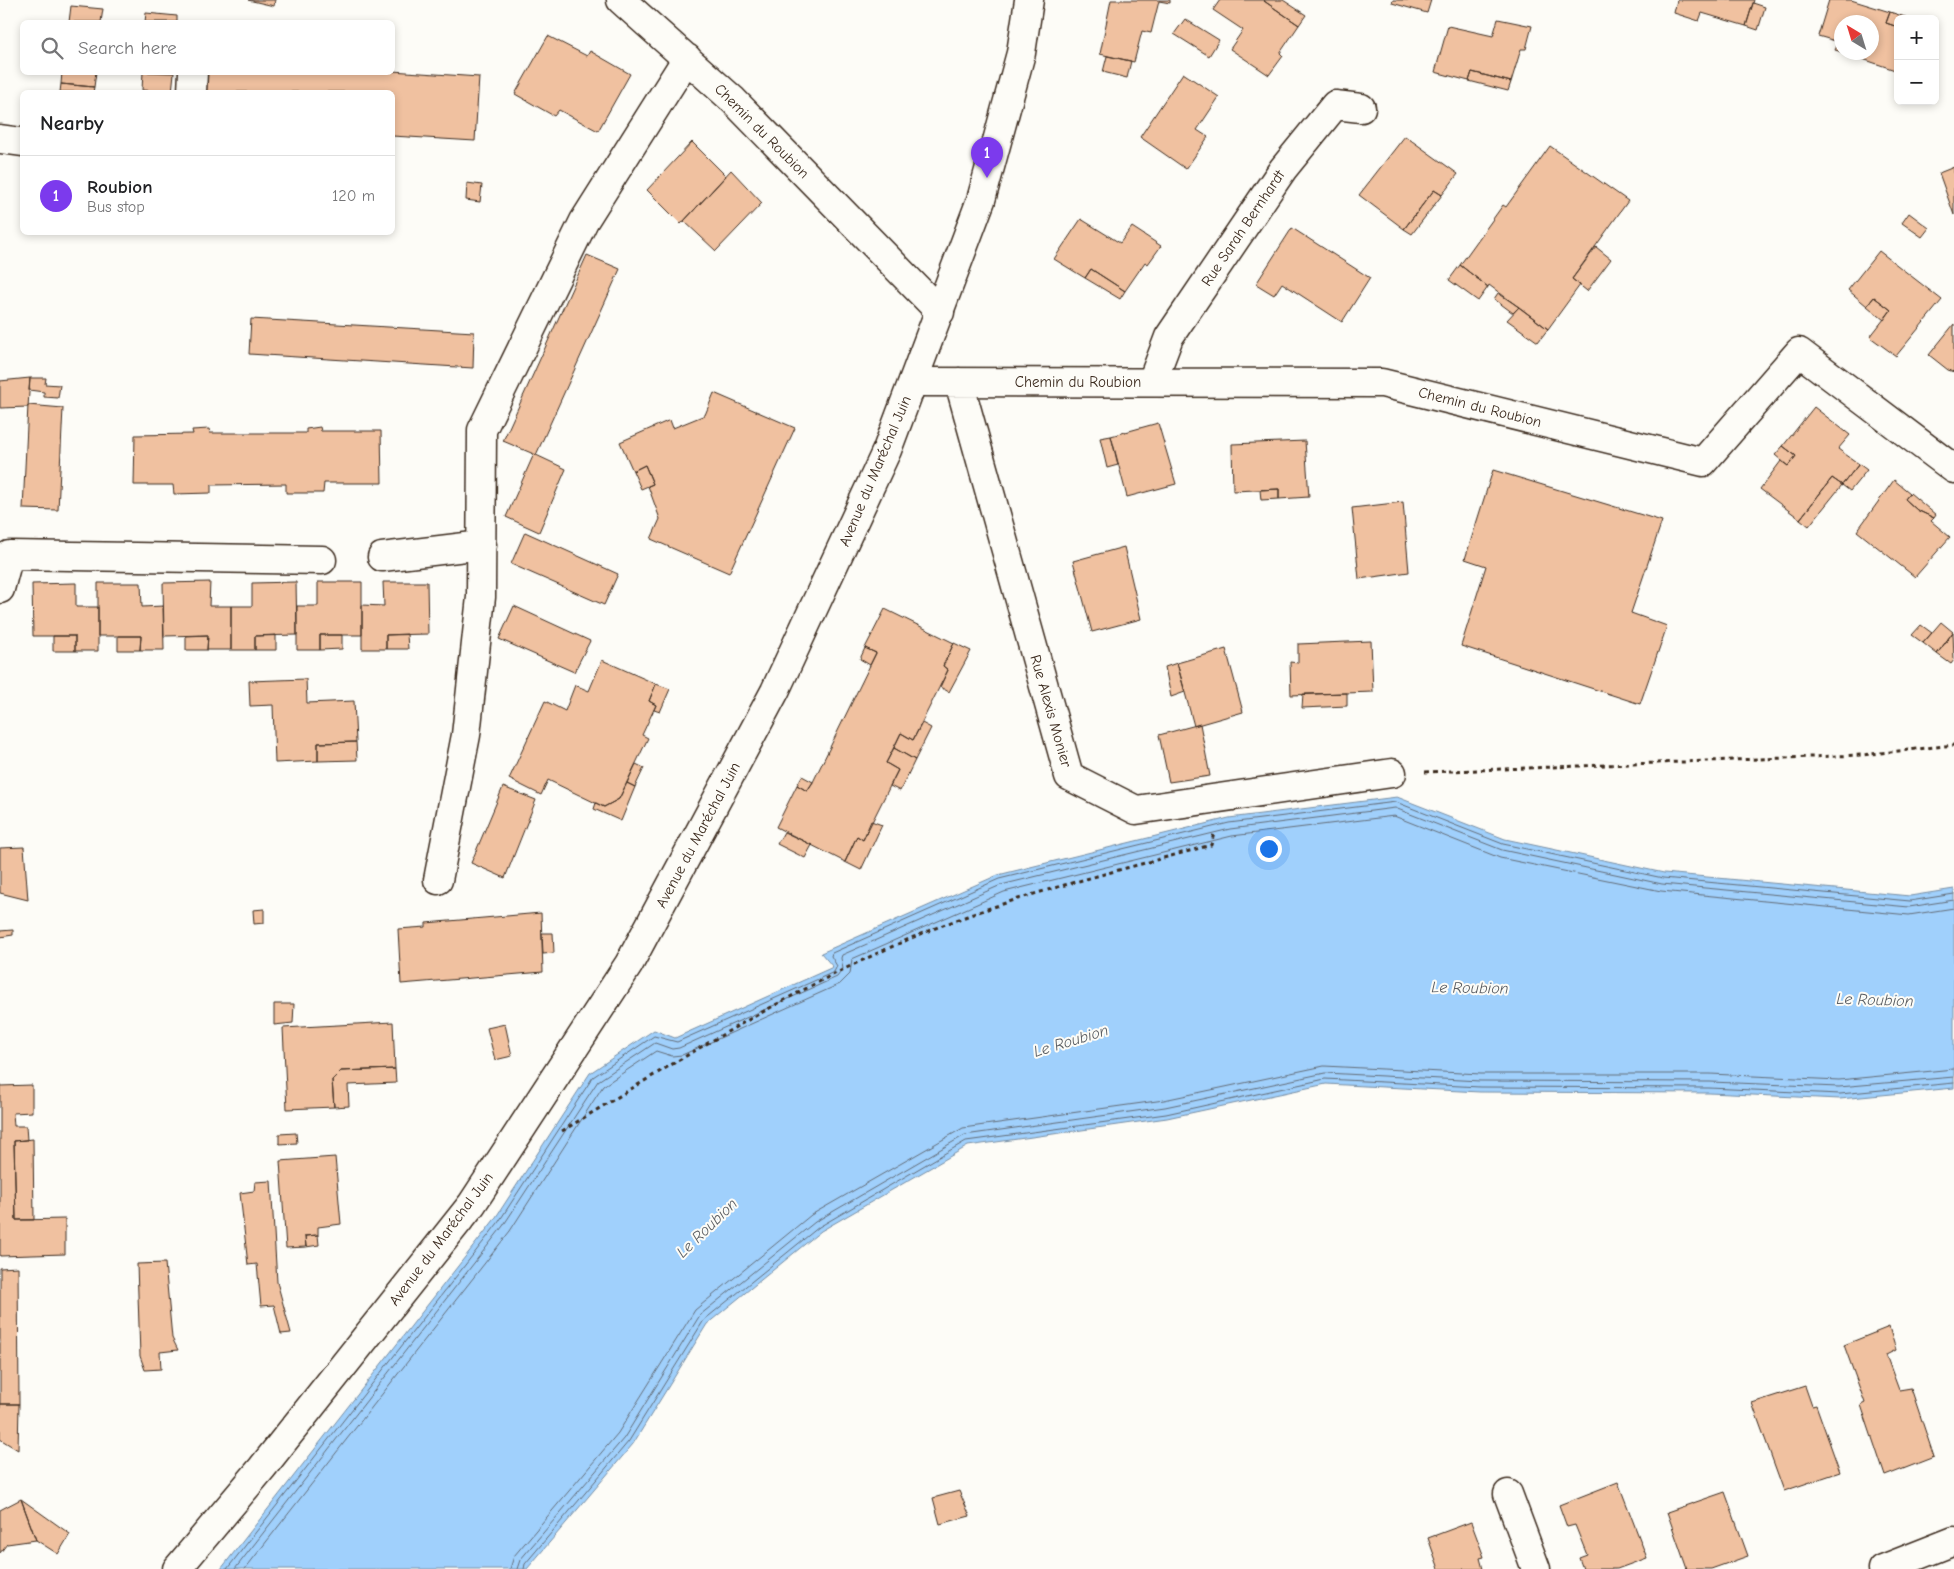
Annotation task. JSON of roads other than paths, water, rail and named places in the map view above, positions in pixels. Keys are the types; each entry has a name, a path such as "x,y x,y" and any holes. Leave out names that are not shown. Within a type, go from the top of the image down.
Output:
{"street":[{"name":"Chemin du Roubion","path":"621,0 734,100 940,312"},
{"name":"Avenue du Maréchal Juin","path":"177,1569 262,1468 472,1204 629,964 775,691 888,450 981,200 1021,53 1029,0"},
{"path":"438,880 466,735 482,597 482,430 584,220 687,58"},
{"path":"192,90 193,75"},
{"name":"Rue Sarah Bernhardt","path":"1152,382 1169,337 1283,168 1335,105 1361,108"},
{"path":"0,139 20,142"},
{"name":"Chemin du Roubion","path":"913,382 1382,383 1703,462 1800,352 1954,469"},
{"name":"Rue Alexis Monier","path":"959,382 1069,776 1136,810 1392,773"},
{"path":"382,557 482,545"},
{"path":"0,589 9,555 322,560"},
{"path":"1508,1494 1536,1569"},
{"path":"1883,1569 1954,1541"}],"water":[{"name":"Le Roubion","path":"1397,797 1505,839 1664,873 1910,896 1954,889 1954,1088 1840,1099 1709,1093 1480,1092 1326,1084 1167,1118 968,1146 821,1231 707,1324 633,1444 527,1569 221,1569 494,1220 590,1073 654,1030 675,1038 833,967 821,953 998,875 1229,818"}],"place":[{"name":"Roubion","path":"987,178"}]}
